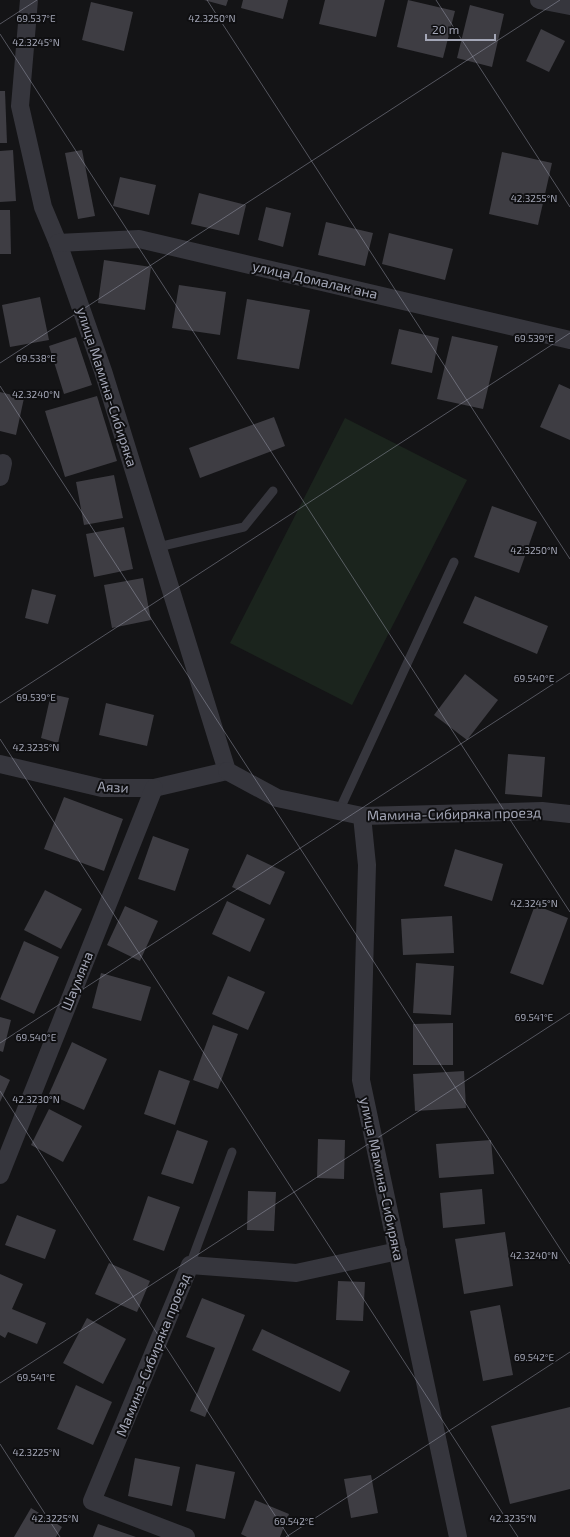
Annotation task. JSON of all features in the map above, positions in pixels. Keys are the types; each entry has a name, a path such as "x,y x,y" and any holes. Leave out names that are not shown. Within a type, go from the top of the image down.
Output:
{"street":[{"name":"улица Мамина-Сибиряка","path":"29,0 20,106 43,207 58,243 103,371 227,770"},
{"path":"539,0 570,6"},
{"name":"улица Домалак ана","path":"58,243 139,239 570,340"},
{"name":"Аязи","path":"0,764 102,788 154,788 227,770"},
{"name":"Мамина-Сибиряка проезд","path":"227,770 277,798 362,816 542,811 570,814"},
{"name":"Шаумяна","path":"0,1175 154,788"},
{"name":"улица Мамина-Сибиряка","path":"362,816 367,865 361,1080 458,1537"},
{"name":"Мамина-Сибиряка проезд","path":"186,1537 92,1502 190,1265 296,1273 398,1251"}],"lane":[{"path":"158,548 244,527 273,491"},
{"path":"339,811 454,562"},
{"path":"190,1265 232,1152"}],"shaded area":[{"path":"345,418 467,480 352,705 230,643"}],"building":[{"path":"204,0 228,0 226,6"},
{"path":"243,0 288,0 283,19 241,8"},
{"path":"325,0 385,0 376,37 319,24"},
{"path":"408,0 455,11 443,58 397,47"},
{"path":"91,2 133,12 124,51 82,40"},
{"path":"470,5 504,14 492,67 457,58"},
{"path":"541,29 565,41 549,72 526,61"},
{"path":"0,91 5,91 7,143 0,143"},
{"path":"13,150 16,201 0,202 0,151"},
{"path":"82,150 95,216 78,219 65,153"},
{"path":"502,152 552,163 538,225 489,214"},
{"path":"120,177 156,185 149,215 113,206"},
{"path":"199,193 246,205 239,235 191,224"},
{"path":"266,207 291,213 283,247 258,240"},
{"path":"0,210 10,210 11,254 0,254"},
{"path":"326,222 373,233 365,266 318,255"},
{"path":"389,233 453,249 445,280 382,264"},
{"path":"104,260 151,267 145,310 98,303"},
{"path":"179,285 226,292 220,335 172,328"},
{"path":"40,297 49,340 10,347 2,305"},
{"path":"247,299 310,310 299,369 237,359"},
{"path":"399,329 439,338 432,373 391,364"},
{"path":"452,336 498,346 483,409 437,399"},
{"path":"76,337 92,385 64,394 49,346"},
{"path":"559,384 570,389 570,440 540,427"},
{"path":"0,392 24,398 16,435 0,431"},
{"path":"97,396 117,461 65,477 45,411"},
{"path":"274,417 285,446 200,478 189,448"},
{"path":"114,475 123,518 84,525 76,482"},
{"path":"492,506 537,522 519,573 474,557"},
{"path":"124,527 133,569 94,577 86,534"},
{"path":"143,578 151,620 112,628 104,585"},
{"path":"32,589 56,595 48,624 25,618"},
{"path":"475,596 548,626 537,654 463,623"},
{"path":"465,674 498,700 467,740 434,715"},
{"path":"51,694 69,698 58,743 41,738"},
{"path":"106,703 154,715 147,746 99,735"},
{"path":"508,754 545,757 542,797 505,794"},
{"path":"64,797 123,819 104,871 44,849"},
{"path":"153,836 189,849 175,891 138,879"},
{"path":"455,849 503,864 492,901 444,886"},
{"path":"247,854 285,872 270,905 232,887"},
{"path":"45,890 82,909 61,949 24,930"},
{"path":"227,901 265,919 250,952 212,934"},
{"path":"535,905 568,918 543,985 510,973"},
{"path":"125,906 158,921 140,961 107,945"},
{"path":"452,916 454,953 403,955 401,919"},
{"path":"24,941 59,957 34,1014 0,999"},
{"path":"416,963 454,966 451,1015 413,1013"},
{"path":"101,973 151,987 141,1021 92,1008"},
{"path":"228,976 265,992 248,1030 212,1014"},
{"path":"0,1017 11,1020 3,1052 0,1051"},
{"path":"453,1023 453,1065 413,1065 413,1024"},
{"path":"213,1025 238,1034 218,1089 193,1080"},
{"path":"72,1042 107,1059 84,1110 49,1094"},
{"path":"159,1070 190,1081 175,1125 144,1114"},
{"path":"464,1071 466,1108 415,1111 413,1074"},
{"path":"0,1075 10,1080 0,1102"},
{"path":"49,1109 82,1126 63,1162 31,1145"},
{"path":"177,1130 208,1141 193,1184 161,1174"},
{"path":"318,1139 345,1140 344,1179 317,1178"},
{"path":"491,1140 494,1174 439,1178 436,1144"},
{"path":"482,1189 485,1224 443,1228 440,1193"},
{"path":"248,1191 276,1192 274,1231 247,1230"},
{"path":"148,1196 180,1207 164,1251 133,1240"},
{"path":"17,1215 56,1230 45,1259 5,1245"},
{"path":"505,1232 513,1286 464,1294 455,1239"},
{"path":"109,1263 150,1281 137,1312 95,1294"},
{"path":"0,1274 23,1284 12,1309 46,1323 37,1344 8,1332 5,1338 0,1335"},
{"path":"338,1281 365,1282 363,1321 336,1320"},
{"path":"202,1298 245,1315 205,1417 190,1411 215,1348 186,1337"},
{"path":"500,1305 513,1375 483,1381 470,1311"},
{"path":"87,1318 126,1339 103,1384 63,1363"},
{"path":"262,1329 350,1371 340,1392 252,1350"},
{"path":"76,1385 112,1402 93,1445 57,1429"},
{"path":"570,1407 570,1489 510,1504 491,1426"},
{"path":"135,1458 180,1467 172,1506 128,1496"},
{"path":"196,1464 235,1472 225,1519 186,1511"},
{"path":"371,1475 378,1513 351,1518 344,1479"},
{"path":"255,1500 289,1514 280,1537 247,1537 241,1534"},
{"path":"31,1508 62,1527 56,1537 14,1537"},
{"path":"98,1524 136,1537 93,1537"}]}
